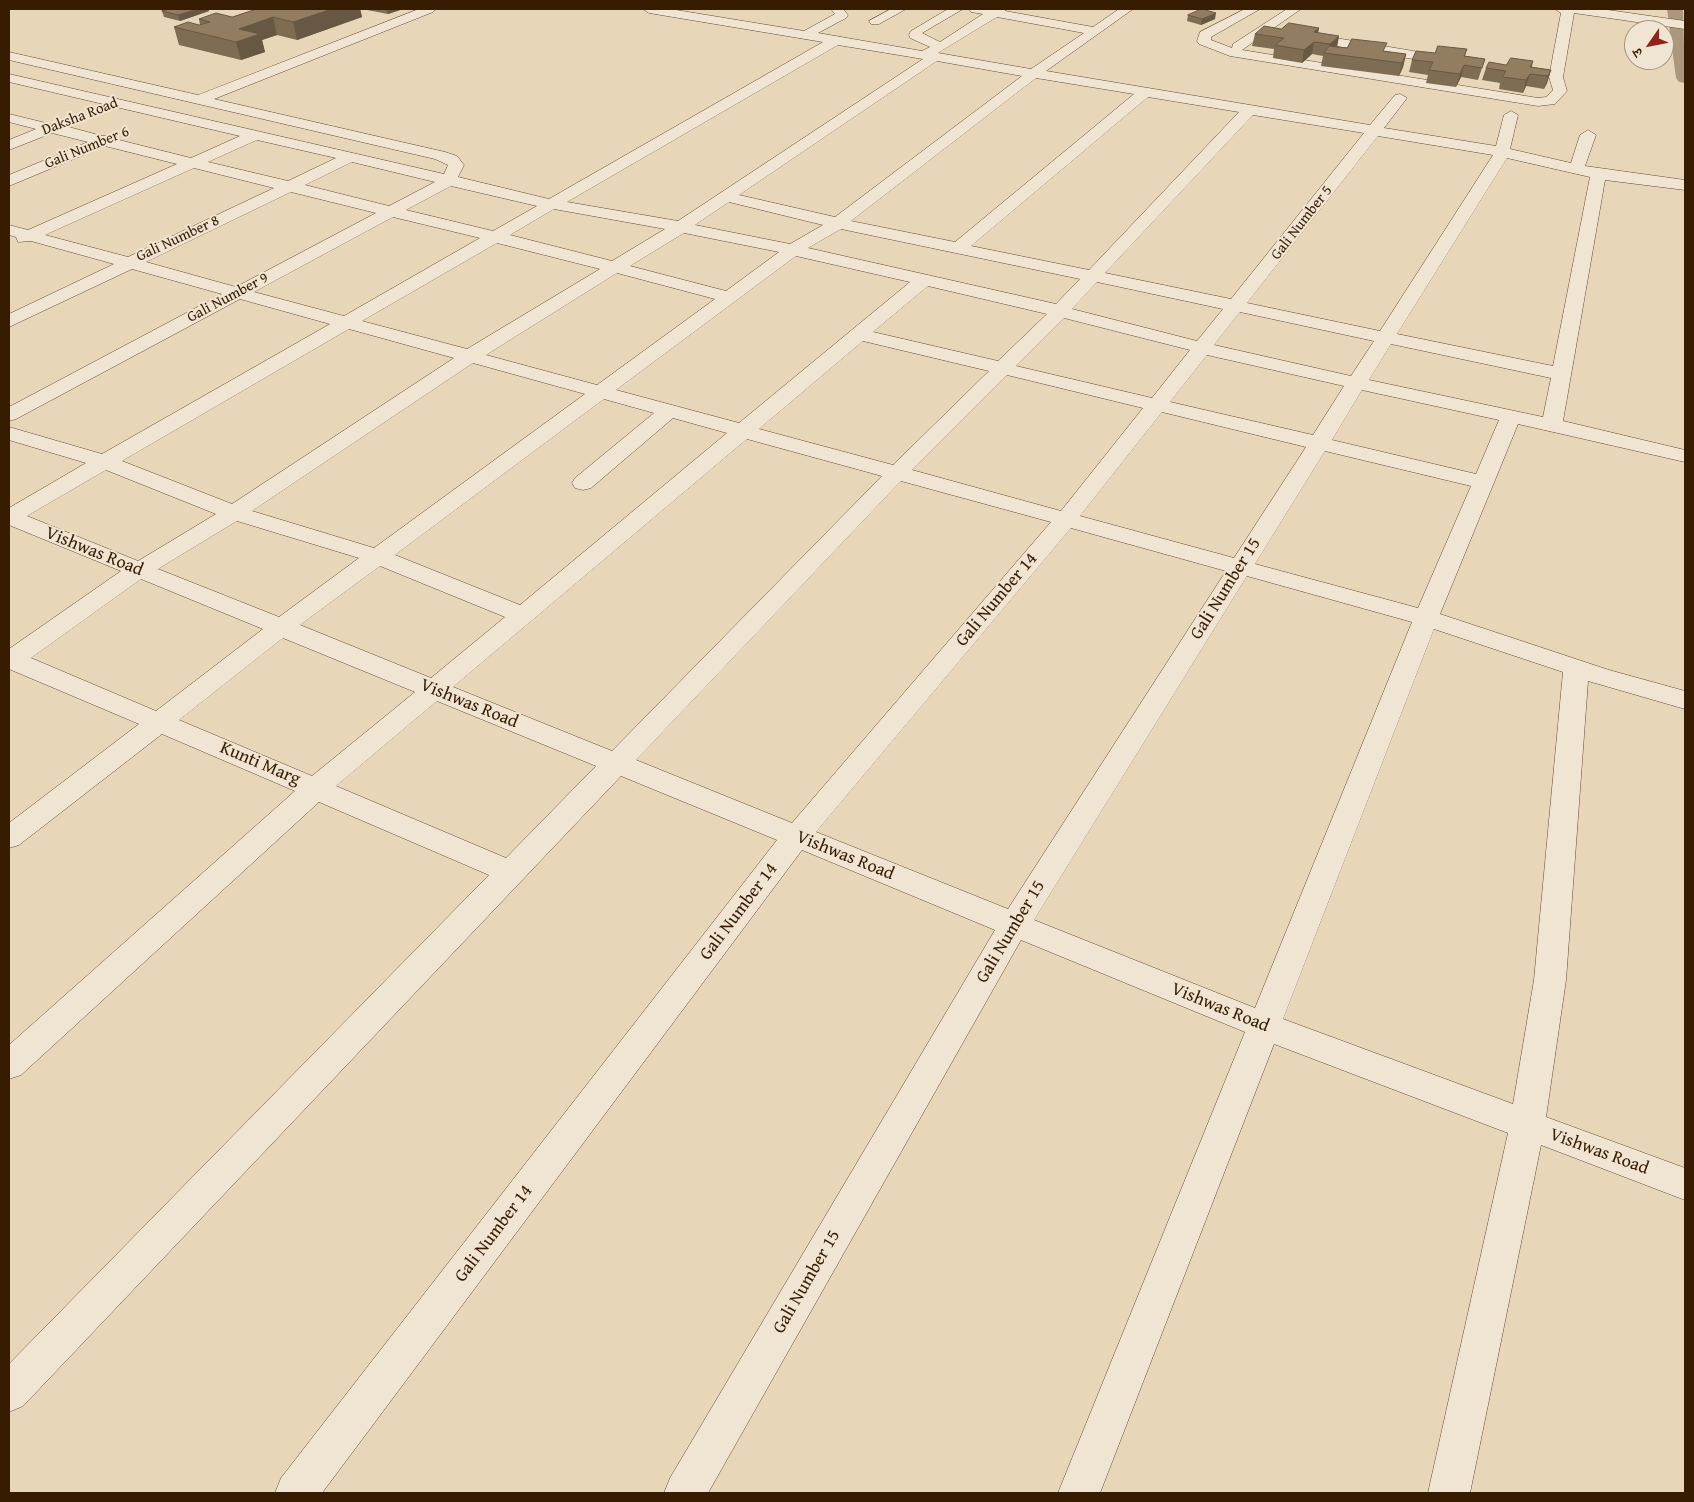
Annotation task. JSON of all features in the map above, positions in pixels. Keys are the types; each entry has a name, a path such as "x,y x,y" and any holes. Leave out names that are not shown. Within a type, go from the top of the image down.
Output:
{"street":[{"path":"199,100 428,9"},
{"path":"649,9 836,40 933,53 1033,74 1502,152 1603,174 1685,185"},
{"path":"721,21 741,9"},
{"path":"806,35 842,15 837,9"},
{"path":"875,21 900,9"},
{"path":"933,53 915,35 917,31 951,9"},
{"path":"975,9 997,11 1096,31"},
{"path":"9,838 280,628 793,250 838,223 1033,74 1127,9"},
{"path":"1254,9 1205,35 1204,41 1230,52 1516,100 1550,101 1560,91 1556,77 1564,10 1577,9 1614,16 1685,25"},
{"path":"1230,52 1295,9"},
{"path":"10,660 139,570 234,513 470,356 681,227 997,11"},
{"path":"1264,30 1425,57"},
{"path":"9,517 836,40"},
{"path":"9,56 452,159 456,165 448,181"},
{"path":"9,78 113,104 551,204 681,227 793,250 1060,311 1203,348 1356,383 1552,424 1685,456"},
{"name":"Daksha Road","path":"9,145 152,90"},
{"path":"43,101 68,92"},
{"path":"958,248 1144,92"},
{"name":"Gali Number 5","path":"1203,348 1400,98"},
{"path":"9,114 26,107"},
{"path":"9,1392 615,763 897,473 1060,311 1248,111"},
{"name":"Gali Number 15","path":"685,1493 1014,925 1502,152 1511,115"},
{"name":"Gali Number 6","path":"9,181 165,116"},
{"path":"9,118 496,237 730,297"},
{"path":"9,245 255,135"},
{"path":"1578,168 1588,136"},
{"name":"Gali Number 8","path":"9,321 349,158"},
{"path":"1552,424 1603,174"},
{"name":"Gali Number 9","path":"9,415 448,181"},
{"path":"726,197 838,223 1235,307 1387,336 1561,374"},
{"path":"9,230 1426,618 1588,672 1685,700"},
{"path":"9,1065 316,788 742,430 924,280"},
{"path":"858,334 1482,482"},
{"name":"Gali Number 14","path":"296,1493 796,837 1066,519 1203,348"},
{"path":"583,483 669,410"},
{"path":"1079,1493 1426,618 1511,416"},
{"path":"9,433 105,462 234,513 378,556 522,615"},
{"name":"Vishwas Road","path":"9,517 1264,1026 1685,1184"},
{"name":"Kunti Marg","path":"10,660 316,788 510,872"},
{"path":"1450,1493 1527,1126 1550,980 1588,672"}],"building":[{"path":"198,9 178,15 162,11"},
{"path":"257,9 332,9 293,22 273,17 239,29 260,34 236,42 174,27 188,22 199,25 210,22 199,19 216,13 232,17"},
{"path":"1202,9 1216,13 1202,19 1188,15"},
{"path":"1289,23 1319,28 1314,32 1339,36 1330,44 1314,42 1304,50 1275,45 1284,38 1255,34 1264,26 1281,29"},
{"path":"1352,39 1387,43 1383,51 1406,54 1402,63 1324,53 1329,46 1347,48"},
{"path":"1438,46 1467,49 1464,56 1485,59 1482,68 1464,65 1460,74 1429,70 1433,62 1412,60 1416,51 1435,53"},
{"path":"1511,58 1533,61 1530,67 1551,70 1548,76 1530,74 1526,80 1502,77 1506,71 1486,68 1489,62 1506,65"}],"waterway":[{"path":"1675,9 1685,78"}]}
